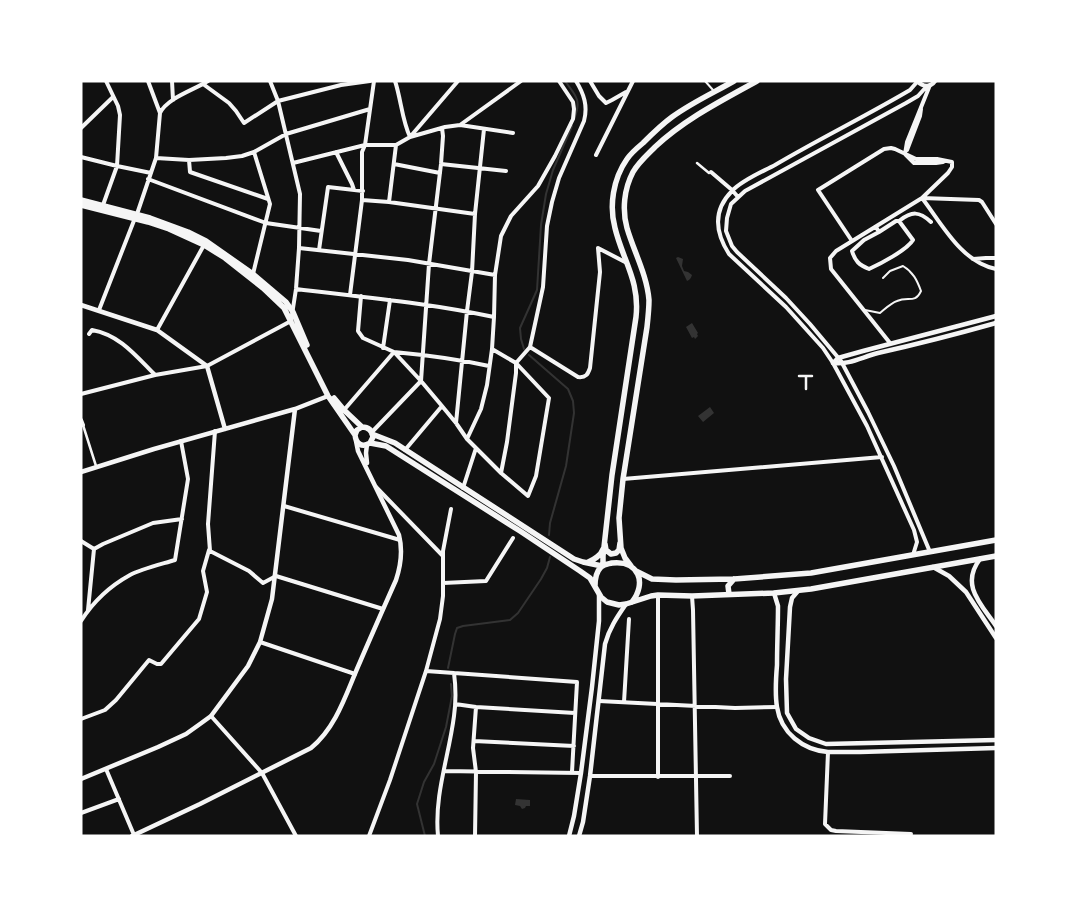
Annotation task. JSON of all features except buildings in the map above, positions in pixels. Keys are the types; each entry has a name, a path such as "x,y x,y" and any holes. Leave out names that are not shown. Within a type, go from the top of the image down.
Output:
{"main road":[{"path":"595,588 596,578 602,566 612,475 637,301 634,283 618,239 613,217 612,207 615,186 620,170 627,158 665,122 734,81"},
{"path":"757,81 693,118 666,137 633,171 627,186 624,218 646,283 649,304 647,327 622,478 619,518 620,542 625,558 636,571 652,578 676,580 734,579 810,573 996,540"},
{"path":"81,200 136,216 205,243 253,274 281,296 293,312 306,344 331,394 362,427 395,443 580,562 602,566 618,562 631,566"},
{"path":"81,205 136,216"},
{"path":"205,243 263,288 284,308 328,396 362,445 386,446 590,578 599,595 613,604 629,604 658,595 692,596 798,591 996,556"},
{"path":"356,438 357,430 362,427"},
{"path":"369,444 372,439 372,433"},
{"path":"604,542 606,550 611,554 619,550 620,542"},
{"path":"586,563 595,559 602,552 604,542"},
{"path":"629,604 637,596 640,587 636,571"},
{"path":"729,594 728,586 734,579"}],"street":[{"path":"103,205 117,166 120,115 106,81"},
{"path":"148,81 160,113"},
{"path":"172,81 173,100"},
{"path":"99,310 136,216 156,158 160,113 163,107 173,100 208,81"},
{"path":"81,394 155,375 207,366 291,321 299,248 300,194 278,101 270,81"},
{"path":"336,81 341,85"},
{"path":"203,84 229,103 244,122 278,101 341,85 372,81 365,145 362,152 363,191 350,295"},
{"path":"394,81 399,93 410,137"},
{"path":"410,137 458,81"},
{"path":"460,125 521,81"},
{"path":"467,439 481,409 487,385 492,349 495,275 501,236 511,216 538,186 573,119 573,102 559,81"},
{"path":"501,473 507,442 516,363 530,347 543,287 547,226 552,202 559,178 586,114 584,96 576,81"},
{"path":"590,81 599,96 606,103 628,90"},
{"path":"596,155 633,81"},
{"path":"913,555 916,546 916,534 863,417 833,363 823,348 786,307 729,254 723,245 718,229 718,217 724,202 732,190 742,183 897,98 910,90 917,81 920,84 929,86"},
{"path":"930,552 894,466 843,364 786,298 737,252 726,232 731,204 738,197 754,186 918,96 935,81"},
{"path":"905,154 907,142 929,86"},
{"path":"81,128 113,97"},
{"path":"156,158 189,160 242,156 254,152 286,134 370,109"},
{"path":"293,163 365,145 396,145 410,137 460,125 513,133"},
{"path":"372,433 421,381 429,264 441,164 442,128"},
{"path":"456,423 472,272 475,214 484,129"},
{"path":"389,202 396,145"},
{"path":"852,241 818,190 884,149 891,148 920,160 952,162 950,170 922,198 836,251 830,258 831,269 890,343 893,350"},
{"path":"253,274 270,204 254,152"},
{"path":"336,152 354,190"},
{"path":"81,157 151,173"},
{"path":"189,160 190,172 268,199"},
{"path":"394,164 440,173"},
{"path":"441,164 506,171"},
{"path":"697,164 732,190 738,197"},
{"path":"148,179 266,222 321,231"},
{"path":"319,250 328,187 363,191"},
{"path":"922,198 979,200 996,224"},
{"path":"922,198 958,246 972,259 988,268 996,269"},
{"path":"362,200 475,214"},
{"path":"899,221 912,237 911,243 869,269 861,266 854,258 852,251 864,240 908,214 913,213 925,217 931,222"},
{"path":"876,227 879,232"},
{"path":"157,330 205,243"},
{"path":"299,248 429,264 495,275"},
{"path":"530,347 578,376 584,377 587,375 590,368 600,272 598,248 627,263"},
{"path":"972,259 996,258"},
{"path":"296,289 426,305 494,317"},
{"path":"361,296 358,331 363,338 394,352 423,354 489,366"},
{"path":"383,348 390,300"},
{"path":"81,305 157,330 207,366 225,429"},
{"path":"833,363 838,358 890,343 996,316"},
{"path":"833,363 843,364 996,323"},
{"path":"89,334 92,330 118,339 155,375"},
{"path":"394,352 442,406 467,439 501,473 528,496 536,476 549,398 516,363 492,349"},
{"path":"344,410 394,352"},
{"path":"799,376 812,376"},
{"path":"806,376 806,389"},
{"path":"81,472 294,409 328,396"},
{"path":"405,450 442,406"},
{"path":"81,779 186,734 211,716 248,666 260,642 272,599 294,409"},
{"path":"81,420 97,467"},
{"path":"81,718 105,710 116,700 149,660 161,664 199,619 207,592 203,571 209,550 208,524 215,431"},
{"path":"106,769 133,835 200,804 310,748 327,732 342,703 400,570 402,549 400,540 358,451 356,438"},
{"path":"81,621 88,610 107,590 131,574 175,560 188,479 181,441"},
{"path":"367,467 366,453 369,444"},
{"path":"463,488 476,448"},
{"path":"622,478 882,457"},
{"path":"373,483 442,555"},
{"path":"284,506 400,540"},
{"path":"369,836 390,780 426,670 440,619 443,596 442,555 451,509"},
{"path":"94,549 153,523 182,519"},
{"path":"443,583 486,581 513,538"},
{"path":"81,542 94,549"},
{"path":"88,610 94,549"},
{"path":"209,550 249,571 263,583 276,576 383,609"},
{"path":"980,559 974,567 972,586 996,626"},
{"path":"933,568 949,576 966,592 996,638"},
{"path":"798,591 792,598 790,607 786,680 787,713 796,730 809,738 826,744 996,740"},
{"path":"774,593 778,606 777,707 783,725 789,734 804,745 828,752 996,748"},
{"path":"569,836 581,773 592,687 599,595"},
{"path":"658,595 658,776"},
{"path":"692,596 697,836"},
{"path":"578,836 583,822 590,776 607,635 618,616 629,604"},
{"path":"624,702 629,619"},
{"path":"260,642 355,674"},
{"path":"426,670 577,682 572,772"},
{"path":"438,836 437,823 440,793 454,716 456,690 454,673"},
{"path":"599,701 735,708 777,707"},
{"path":"455,704 575,713"},
{"path":"475,836 476,772 473,748 476,707"},
{"path":"211,716 262,773 296,836"},
{"path":"474,740 574,746"},
{"path":"828,752 825,824 831,830 911,834"},
{"path":"444,771 572,772 590,776 730,776"},
{"path":"81,813 119,799"}],"lane":[{"path":"705,81 714,92"},
{"path":"863,310 880,313 896,301 912,300 919,297 921,291 917,281 910,270 903,266 890,271 883,278"}],"shaded area":[{"path":"676,258 683,259 682,266 684,271 692,275 687,281"},
{"path":"692,323 698,333 695,339 694,337 692,338 686,327"},
{"path":"710,407 714,413 703,422 698,416"},
{"path":"516,799 530,800 530,806 522,809 520,806 515,805"}],"waterway":[{"path":"565,81 578,103 574,119"},
{"path":"524,349 520,328 537,290 541,225 546,194 553,170 572,126"},
{"path":"529,355 568,389 573,401 574,413 566,466 550,523 549,535"},
{"path":"448,668 457,628 510,620 518,613 541,579 550,557"},
{"path":"425,836 417,804 424,782 434,764 446,727 452,696 451,684"}]}
